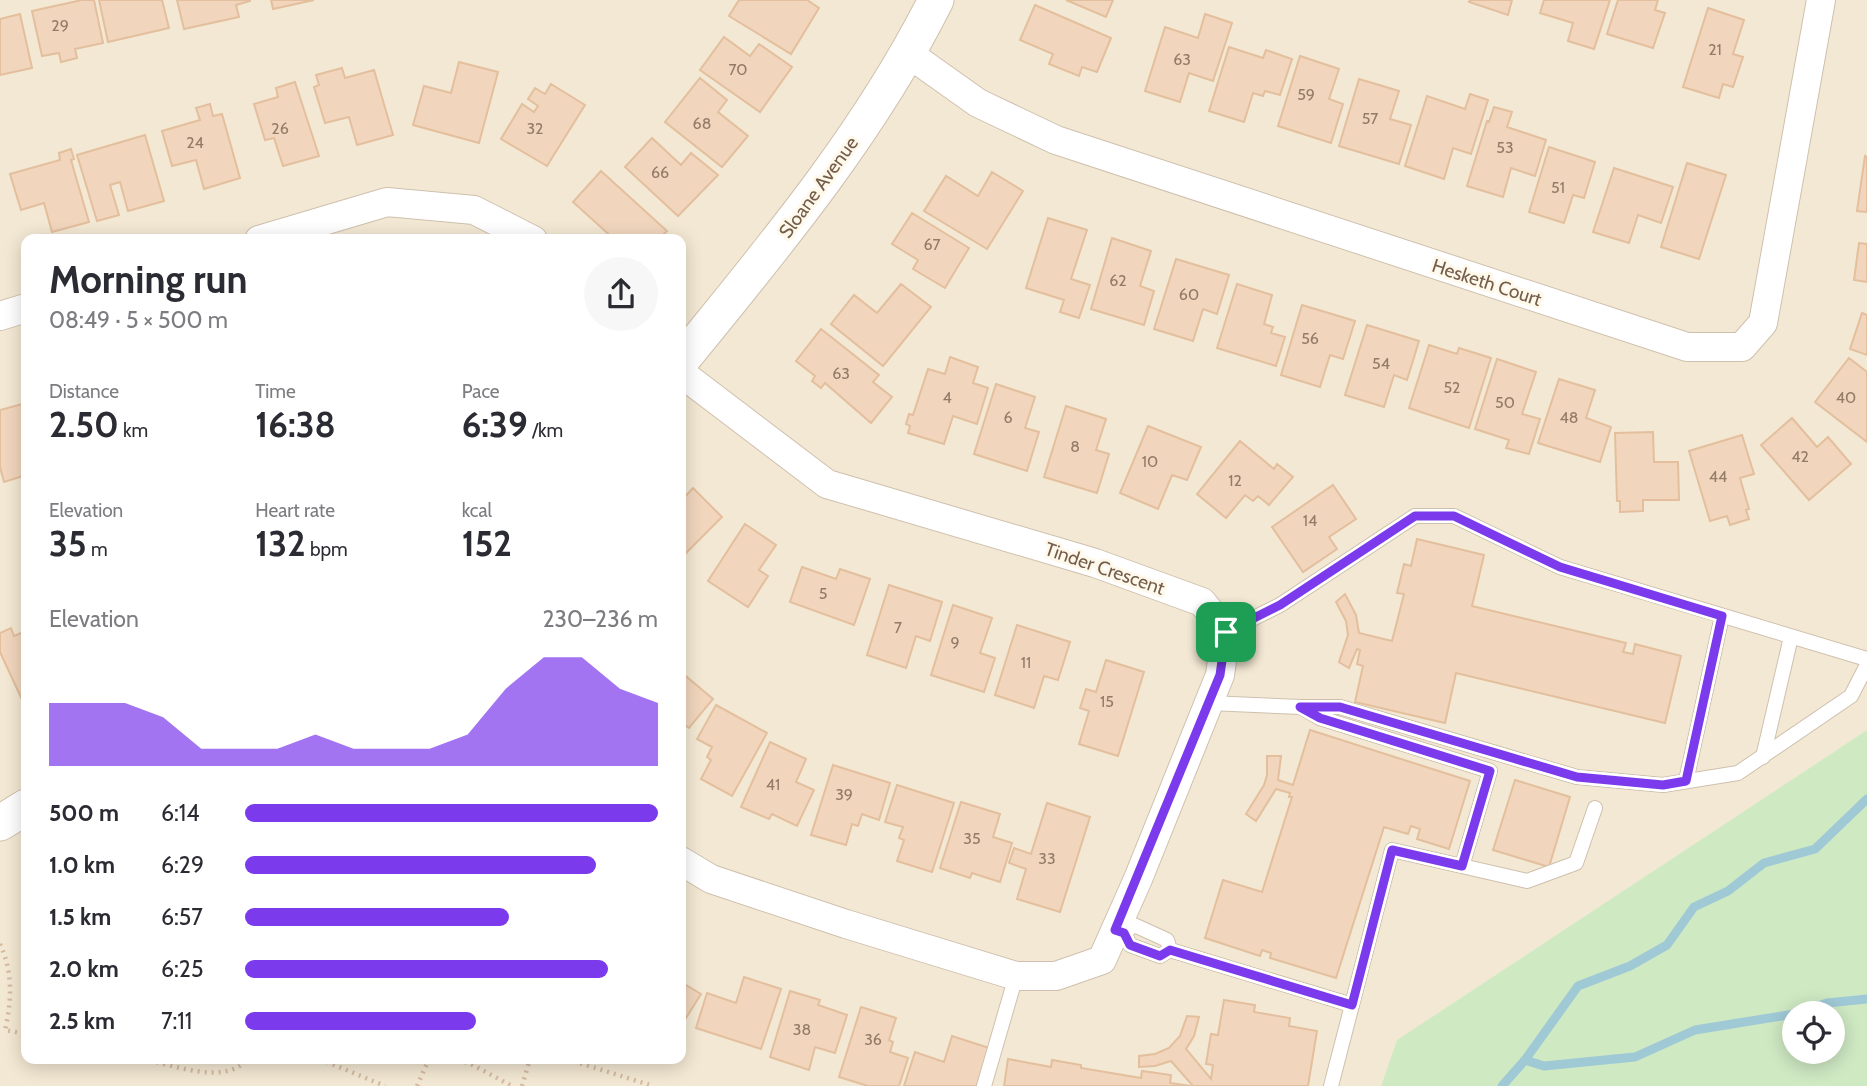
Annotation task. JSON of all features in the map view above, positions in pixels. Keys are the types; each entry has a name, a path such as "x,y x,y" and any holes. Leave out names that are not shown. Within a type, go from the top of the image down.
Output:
{"street":[{"name":"Sloane Avenue","path":"686,355 772,250 879,102 909,54 936,0"},
{"name":"Hesketh Court","path":"909,54 978,103 1056,140 1687,347 1742,347 1763,323 1821,0"},
{"path":"279,234 387,202 474,210 521,234"},
{"path":"0,316 21,310"},
{"name":"Tinder Crescent","path":"686,377 827,484 1095,563 1202,602 1226,632"},
{"path":"686,864 723,883 1016,976 1056,976 1102,960 1120,932 1220,675 1226,632"},
{"path":"0,823 21,810"}],"lane":[{"path":"1226,632 1280,605 1415,516 1454,516 1560,567 1867,659"},
{"path":"1686,781 1722,616"},
{"path":"1763,757 1791,637"},
{"path":"1209,703 1340,707 1577,777 1663,785 1738,773 1851,696 1867,665"},
{"path":"1300,707 1320,718 1490,771 1462,866"},
{"path":"1331,1086 1392,850 1527,881 1576,863 1595,808"},
{"path":"1120,932 1130,945 1160,956 1170,950 1352,1005"},
{"path":"984,1086 1016,976"}],"path":[{"path":"0,944 9,968 11,991 5,1030 21,1033"},
{"path":"168,1064 217,1074 244,1064"},
{"path":"332,1064 385,1086"},
{"path":"417,1086 427,1064"},
{"path":"471,1064 512,1086"},
{"path":"522,1086 529,1064"},
{"path":"584,1064 653,1086"}],"shaded area":[{"path":"0,0 1867,0 1867,730 1397,1040 1381,1086 0,1086"}],"green space":[{"path":"1867,730 1867,1086 1381,1086 1397,1040"}],"building":[{"path":"94,0 103,43 75,49 77,58 61,62 59,53 42,56 32,11"},
{"path":"99,0 162,0 169,28 108,42"},
{"path":"177,0 250,1 236,5 239,17 184,29"},
{"path":"271,0 314,0 273,9"},
{"path":"739,0 807,0 819,8 791,54 729,16"},
{"path":"1066,0 1113,0 1106,17"},
{"path":"1512,0 1508,15 1469,2"},
{"path":"1544,0 1610,0 1594,49 1568,41 1573,23 1540,13"},
{"path":"1618,0 1658,0 1655,10 1665,13 1653,48 1607,34"},
{"path":"1035,5 1111,38 1097,72 1082,67 1079,76 1049,64 1053,54 1020,40"},
{"path":"1708,8 1744,20 1733,54 1743,57 1733,87 1723,84 1719,98 1683,87"},
{"path":"20,14 32,68 0,75 0,19"},
{"path":"1205,14 1232,23 1213,81 1189,73 1180,102 1145,91 1165,27 1198,38"},
{"path":"724,37 750,56 759,44 792,67 760,112 700,70"},
{"path":"1229,47 1263,58 1266,50 1292,59 1280,95 1265,91 1263,96 1253,93 1244,122 1209,111"},
{"path":"1300,56 1339,69 1329,99 1343,104 1331,143 1278,126"},
{"path":"459,62 498,72 479,143 413,125 424,86 451,93"},
{"path":"342,68 345,78 374,70 393,135 357,145 349,117 325,123 314,87 319,85 316,75"},
{"path":"700,78 727,100 718,112 748,136 722,167 665,122"},
{"path":"1359,79 1399,91 1390,119 1411,125 1399,164 1339,146"},
{"path":"295,82 319,156 283,166 274,138 265,140 254,104 278,97 276,88"},
{"path":"551,84 585,105 547,166 501,139 522,104 534,112 538,106 528,99 535,88 545,94"},
{"path":"1470,94 1488,100 1471,154 1453,148 1444,179 1405,166 1427,96 1465,109"},
{"path":"210,104 213,116 222,114 240,178 204,189 196,160 172,166 162,131 200,120 196,108"},
{"path":"1494,107 1512,112 1507,127 1546,140 1535,176 1511,168 1503,197 1467,186"},
{"path":"145,135 164,201 128,211 120,182 110,185 119,215 97,221 77,155"},
{"path":"652,138 681,165 691,153 718,175 678,216 625,167"},
{"path":"1549,147 1595,162 1584,198 1573,195 1564,223 1529,212"},
{"path":"71,149 74,159 71,160 89,222 52,232 44,203 21,210 10,174 60,160 59,153"},
{"path":"1865,156 1867,157 1867,212 1857,211"},
{"path":"1687,163 1726,175 1699,259 1661,247"},
{"path":"1614,168 1673,187 1661,223 1638,215 1629,243 1593,232"},
{"path":"601,171 667,231 664,234 608,234 573,202"},
{"path":"992,172 1023,191 987,249 924,211 946,176 978,196"},
{"path":"912,213 969,248 945,288 913,269 918,260 892,244"},
{"path":"1048,218 1087,230 1071,279 1090,285 1079,318 1060,312 1064,300 1026,288"},
{"path":"1112,238 1151,251 1140,286 1154,291 1144,325 1091,309"},
{"path":"1859,243 1867,244 1867,282 1854,280"},
{"path":"1176,259 1229,275 1217,314 1203,309 1193,341 1154,329"},
{"path":"901,284 931,307 883,366 831,324 854,295 877,313"},
{"path":"1237,284 1272,295 1264,324 1273,327 1271,333 1285,337 1276,366 1217,348"},
{"path":"1302,305 1355,321 1343,359 1330,355 1320,387 1281,375"},
{"path":"1862,313 1867,315 1867,355 1850,349"},
{"path":"1367,325 1419,341 1407,380 1394,375 1384,407 1345,395"},
{"path":"821,329 879,375 873,382 892,397 871,423 825,383 821,388 812,381 815,376 796,361"},
{"path":"1429,345 1457,354 1459,348 1491,358 1469,428 1409,408"},
{"path":"950,357 978,367 973,383 988,388 977,424 953,416 944,444 908,433 910,426 906,424 909,414 913,415 928,369 945,374"},
{"path":"1849,358 1867,372 1867,442 1815,402"},
{"path":"1497,359 1536,372 1522,414 1540,419 1529,454 1506,448 1509,440 1475,429"},
{"path":"1559,379 1595,390 1586,418 1611,427 1600,462 1538,443"},
{"path":"996,384 1035,397 1025,428 1039,432 1027,471 974,454"},
{"path":"21,404 21,477 4,482 0,467 0,410"},
{"path":"1066,406 1106,419 1096,450 1109,454 1097,493 1044,477"},
{"path":"1792,418 1817,447 1828,437 1851,464 1809,500 1761,445"},
{"path":"1148,426 1201,447 1187,480 1172,475 1158,509 1120,493"},
{"path":"1653,432 1654,462 1678,462 1679,500 1643,500 1643,511 1620,512 1620,501 1617,501 1615,433"},
{"path":"1742,435 1754,474 1740,478 1749,509 1746,510 1749,519 1730,525 1727,516 1710,521 1689,451"},
{"path":"1240,441 1274,469 1277,464 1293,477 1269,505 1258,496 1253,501 1245,495 1226,518 1197,494"},
{"path":"1333,485 1356,519 1329,537 1337,549 1303,572 1272,527"},
{"path":"693,488 722,517 686,553 686,496"},
{"path":"745,524 776,545 759,570 768,576 748,607 708,581"},
{"path":"1417,539 1484,555 1472,606 1626,643 1623,652 1633,654 1635,644 1681,656 1665,723 1456,673 1445,723 1355,702 1363,666 1357,664 1360,650 1357,649 1349,668 1339,662 1348,635 1346,621 1336,602 1345,594 1356,615 1359,633 1392,641 1404,594 1397,593 1404,564 1411,566"},
{"path":"802,567 836,579 840,569 870,579 854,625 790,602"},
{"path":"889,585 942,602 930,641 916,636 906,668 867,655"},
{"path":"953,605 992,618 980,653 995,658 984,692 931,675"},
{"path":"1017,625 1070,642 1058,680 1044,676 1034,708 995,695"},
{"path":"11,628 14,636 21,633 21,697 0,652 0,633"},
{"path":"1106,660 1144,672 1118,756 1079,744 1089,711 1080,708 1086,689 1096,692"},
{"path":"686,676 713,699 689,728 686,726"},
{"path":"716,705 767,733 732,796 701,779 711,760 707,757 712,747 697,739"},
{"path":"1310,730 1470,781 1449,849 1417,839 1420,829 1411,826 1408,834 1384,827 1336,978 1270,958 1271,953 1262,950 1260,956 1205,938 1223,880 1262,892 1292,797 1289,797 1290,793 1276,789 1256,821 1246,814 1264,785 1267,756 1281,756 1278,780 1293,785"},
{"path":"770,742 806,759 796,782 814,790 797,826 772,814 769,819 741,807"},
{"path":"833,765 890,783 879,820 862,814 858,826 852,824 846,845 811,835"},
{"path":"1515,780 1570,797 1549,867 1493,850"},
{"path":"897,785 954,803 932,872 897,861 904,840 899,838 903,827 885,822"},
{"path":"961,802 1000,814 993,837 1012,843 1000,882 972,873 970,878 940,868"},
{"path":"1047,803 1090,817 1060,912 1017,899 1026,869 1009,863 1014,848 1031,854"},
{"path":"744,977 781,989 761,1049 696,1028 707,993 736,1003"},
{"path":"686,985 701,994 686,1018"},
{"path":"790,991 820,1000 818,1005 847,1015 835,1053 815,1047 809,1070 770,1057"},
{"path":"1224,1000 1255,1005 1254,1012 1290,1018 1289,1026 1317,1031 1308,1086 1193,1086 1171,1061 1139,1067 1139,1056 1155,1054 1169,1048 1180,1036 1187,1016 1199,1017 1194,1036 1186,1049 1211,1079 1213,1065 1206,1064 1211,1034 1218,1035"},
{"path":"861,1007 896,1018 889,1040 893,1042 890,1052 908,1058 899,1086 868,1086 839,1077"},
{"path":"952,1036 989,1048 977,1086 904,1086 915,1052 944,1062"},
{"path":"1008,1059 1051,1067 1052,1060 1141,1078 1142,1071 1171,1075 1170,1083 1191,1086 1004,1086"}],"waterway":[{"path":"1502,1086 1525,1060 1578,986 1630,966 1667,945 1694,907 1728,891 1764,863 1815,849 1867,799"},
{"path":"1845,1001 1867,999"},
{"path":"1525,1060 1544,1066 1635,1057 1695,1030 1782,1016"}],"route":[{"path":"1415,516 1454,516 1560,567 1722,616 1686,781 1663,785 1577,777 1340,707 1300,707 1320,718 1490,771 1462,866 1392,850 1352,1005 1170,950 1160,956 1130,945 1124,933 1115,930 1220,675 1226,632 1280,605 1415,516"}]}
